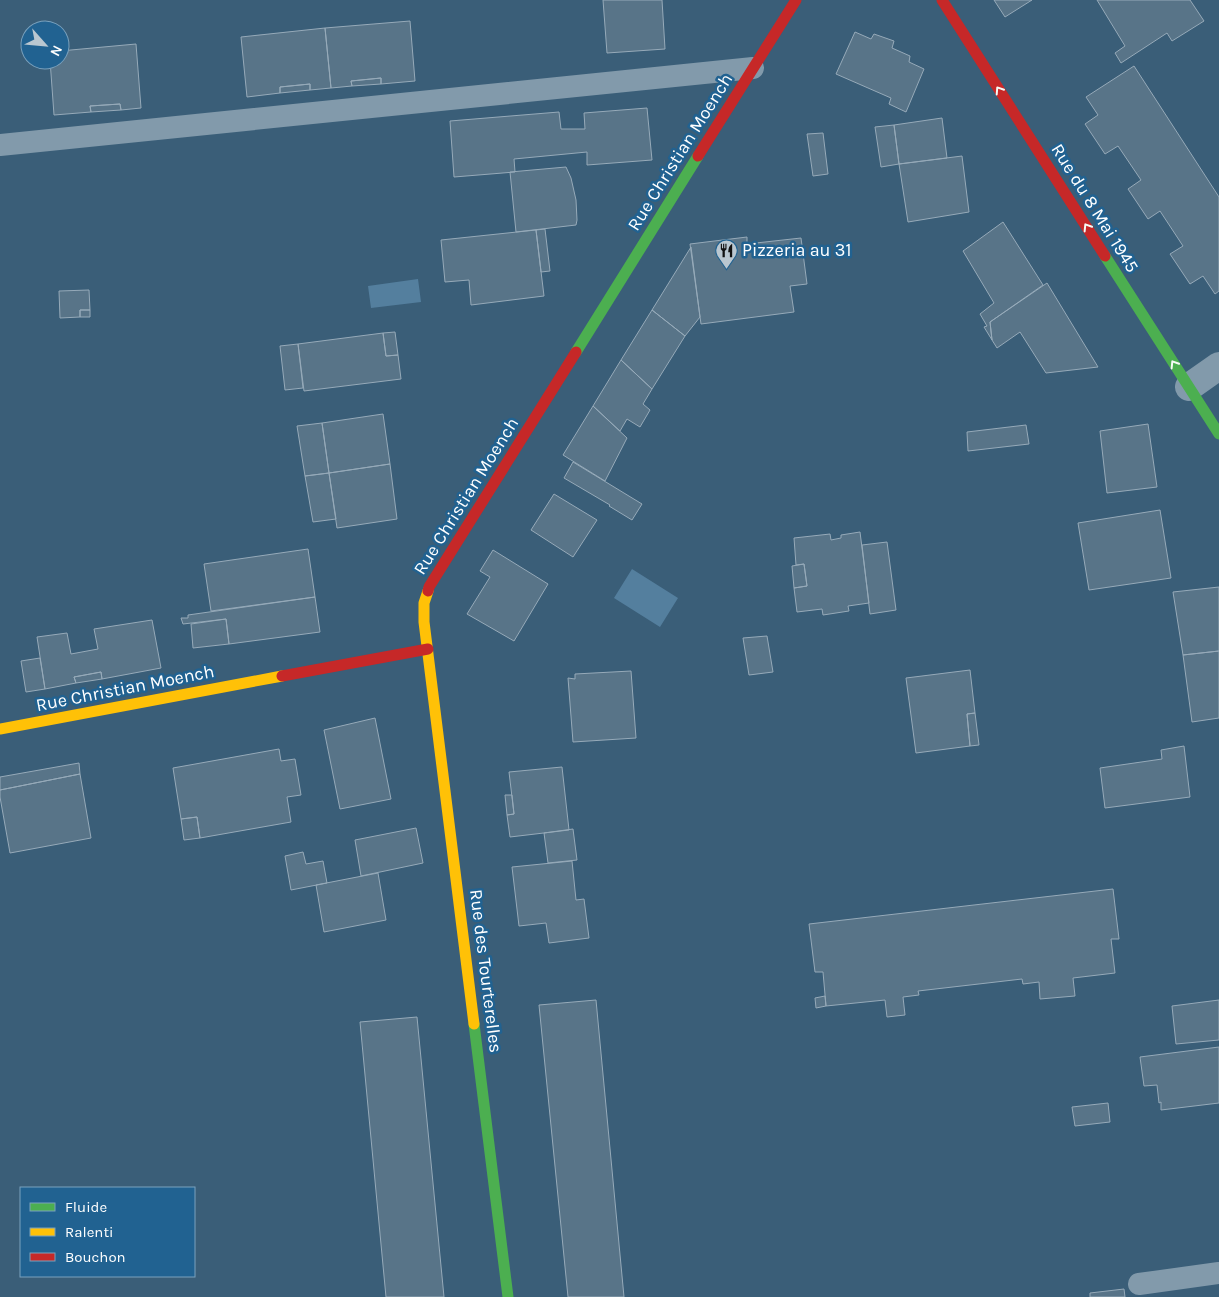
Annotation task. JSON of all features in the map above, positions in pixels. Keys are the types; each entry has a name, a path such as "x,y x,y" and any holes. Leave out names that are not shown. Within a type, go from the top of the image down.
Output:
{"street":[{"name":"Rue Christian Moench","path":"0,729 428,649 424,622 424,603 429,587 796,0"},
{"name":"Rue du 8 Mai 1945","path":"942,0 1219,434"},
{"path":"1189,388 1219,366"},
{"name":"Rue des Tourterelles","path":"428,649 508,1297"}],"lane":[{"path":"0,144 753,68"},
{"path":"1140,1284 1219,1273"}],"water":[{"path":"418,279 421,302 371,308 368,286"},
{"path":"632,569 678,598 660,627 614,598"}],"building":[{"path":"603,0 662,0 665,49 607,53"},
{"path":"994,0 1032,0 1005,17"},
{"path":"1097,0 1190,0 1204,21 1172,41 1167,33 1121,63 1115,53 1125,46"},
{"path":"410,21 415,81 381,84 381,78 351,81 352,86 331,88 325,28"},
{"path":"325,28 331,88 310,90 310,84 280,87 280,93 247,97 241,37"},
{"path":"855,32 871,39 874,34 894,41 892,48 910,56 909,62 924,69 906,112 889,104 891,98 836,74"},
{"path":"136,44 141,108 121,110 120,104 90,106 91,112 54,115 51,70 70,70 70,50"},
{"path":"1134,66 1219,197 1219,291 1215,294 1203,276 1190,284 1170,254 1183,246 1160,211 1148,219 1128,189 1141,180 1118,146 1105,154 1085,124 1098,115 1086,97"},
{"path":"381,78 381,84 352,86 351,81"},
{"path":"310,84 310,90 280,93 280,87"},
{"path":"120,104 121,110 91,112 90,106"},
{"path":"647,108 652,160 587,165 587,152 514,159 515,172 454,177 450,121 559,112 561,129 585,129 584,113"},
{"path":"942,118 947,158 899,164 894,125"},
{"path":"894,125 899,164 881,167 875,127"},
{"path":"823,133 828,174 813,176 807,134"},
{"path":"962,156 969,212 908,222 899,164"},
{"path":"566,167 571,178 576,200 576,225 516,232 510,172"},
{"path":"1003,222 1043,285 990,322 992,340 984,327 987,326 980,314 994,303 963,251"},
{"path":"545,229 550,271 541,272 536,230"},
{"path":"536,230 544,296 471,305 469,280 445,282 441,240"},
{"path":"747,237 747,244 801,238 807,284 790,286 794,312 701,324 690,244"},
{"path":"691,247 700,317 685,336 652,310"},
{"path":"1047,283 1098,367 1046,373 1020,332 997,348 992,340 990,322"},
{"path":"89,290 90,310 80,310 80,317 60,318 59,291"},
{"path":"80,310 90,310 90,317 80,317"},
{"path":"652,310 685,336 652,389 621,360"},
{"path":"395,332 398,355 386,356 383,333"},
{"path":"383,333 386,356 398,355 401,379 304,391 298,344"},
{"path":"298,344 303,388 285,390 280,346"},
{"path":"621,360 652,389 643,404 650,410 640,427 627,419 620,431 593,406"},
{"path":"593,406 627,438 605,481 563,455"},
{"path":"383,414 390,464 329,473 322,423"},
{"path":"322,423 329,473 305,476 297,426"},
{"path":"1148,424 1157,487 1107,493 1100,431"},
{"path":"1026,425 1029,444 968,451 967,432"},
{"path":"573,462 642,504 632,520 564,478"},
{"path":"390,464 397,519 337,528 329,473"},
{"path":"329,473 336,519 313,522 305,476"},
{"path":"554,494 597,520 573,557 531,530"},
{"path":"1160,510 1171,578 1089,590 1078,523"},
{"path":"860,532 869,603 848,606 849,611 823,615 822,609 797,612 794,588 807,586 804,564 796,565 794,538 830,534 831,540 841,538 841,535"},
{"path":"887,542 896,610 870,614 862,545"},
{"path":"308,549 315,597 211,611 204,564"},
{"path":"493,550 548,584 514,641 467,614 490,577 480,571"},
{"path":"804,564 807,586 794,588 792,566"},
{"path":"1219,587 1219,651 1183,655 1173,592"},
{"path":"315,597 320,632 229,644 226,619 183,624 181,618 188,618 188,615"},
{"path":"226,619 229,644 193,648 191,624"},
{"path":"152,620 161,668 102,679 101,672 74,677 76,683 45,689 37,637 67,633 71,654 98,649 94,629"},
{"path":"767,636 773,672 749,675 743,638"},
{"path":"1219,651 1219,718 1192,722 1183,655"},
{"path":"40,658 45,689 26,692 21,661"},
{"path":"970,670 975,713 967,714 970,746 916,753 906,678"},
{"path":"631,671 636,738 573,742 568,678 575,679 575,674"},
{"path":"101,672 102,679 76,683 74,677"},
{"path":"975,713 979,745 970,746 967,714"},
{"path":"375,718 391,799 340,809 324,730"},
{"path":"1184,746 1190,797 1105,808 1100,768 1162,759 1161,750"},
{"path":"279,749 281,761 295,759 301,795 287,797 291,822 200,838 197,817 181,819 173,768"},
{"path":"79,763 80,774 0,790 0,777"},
{"path":"562,767 569,830 510,837 507,815 514,814 509,772"},
{"path":"80,774 91,838 10,853 0,790"},
{"path":"505,795 512,795 514,814 507,815"},
{"path":"197,817 200,838 184,840 181,819"},
{"path":"416,828 423,863 361,876 355,840"},
{"path":"573,829 577,860 548,863 544,833"},
{"path":"303,852 306,864 323,861 327,883 291,890 285,856"},
{"path":"572,861 576,900 584,899 589,938 549,943 546,923 519,926 512,867"},
{"path":"378,873 386,920 324,932 316,885"},
{"path":"1113,889 1119,939 1111,939 1115,973 1073,978 1075,996 1040,999 1039,982 1023,984 1022,979 918,991 919,995 903,997 905,1015 887,1017 885,1000 826,1006 823,972 815,972 809,924"},
{"path":"825,996 826,1006 816,1008 815,998"},
{"path":"596,1000 624,1297 568,1297 539,1005"},
{"path":"1219,1000 1219,1040 1176,1044 1172,1006"},
{"path":"417,1017 444,1297 386,1297 360,1022"},
{"path":"1219,1047 1219,1103 1161,1110 1157,1085 1144,1086 1140,1057"},
{"path":"1108,1103 1110,1122 1075,1126 1072,1107"},
{"path":"1124,1289 1125,1297 1090,1297 1090,1293"}],"traffic: fast":[{"path":"576,352 698,156"},
{"path":"1105,256 1219,434"},
{"path":"474,1024 508,1297"}],"traffic: slow":[{"path":"428,591 424,603 424,622 474,1024"},
{"path":"0,729 282,676"}],"traffic: jam":[{"path":"698,156 796,0"},
{"path":"942,0 1105,256"},
{"path":"428,591 576,352"},
{"path":"282,676 428,649"}],"place":[{"name":"Pizzeria au 31","path":"726,269"}]}
